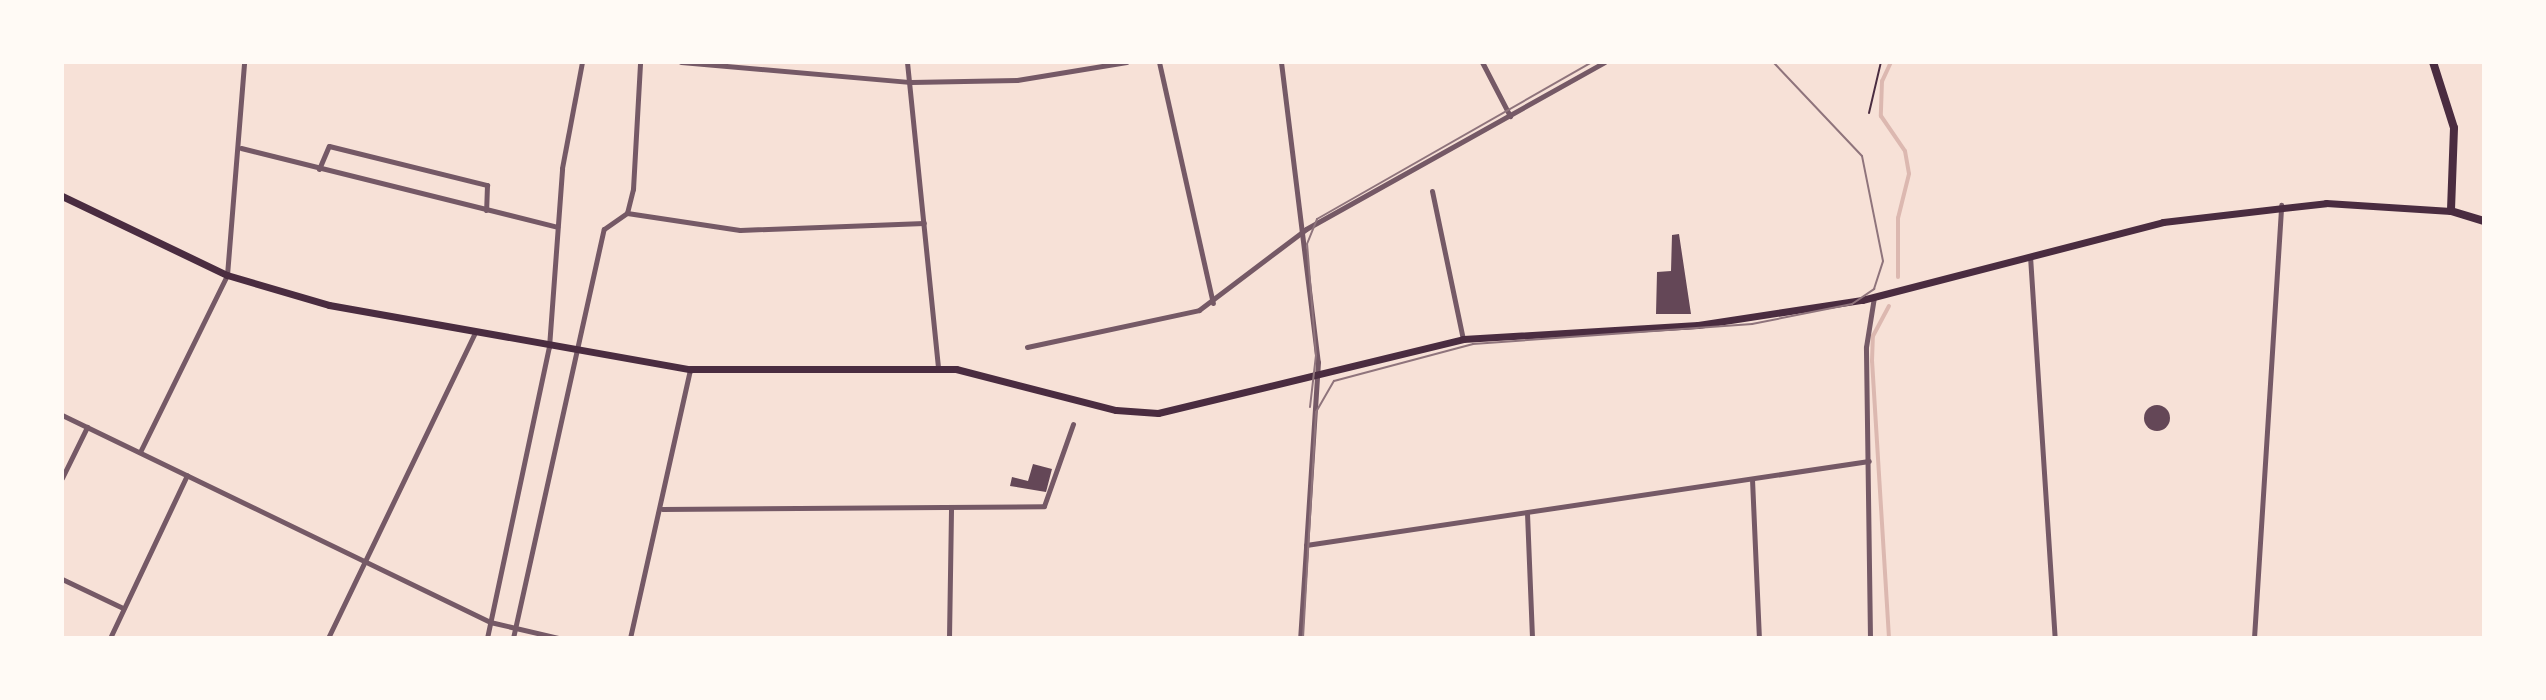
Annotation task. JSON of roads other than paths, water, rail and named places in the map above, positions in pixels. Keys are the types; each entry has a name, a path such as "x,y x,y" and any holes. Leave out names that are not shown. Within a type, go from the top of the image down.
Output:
{"main road":[{"path":"2433,62 2454,128 2451,211"},
{"path":"62,196 227,275 329,305 576,352 690,369 938,367 1138,413 1317,376 1463,339 1698,325 1874,297 2121,230 2281,205 2390,203 2451,211 2484,221"}],"street":[{"path":"140,452 227,275 241,148 244,62"},
{"path":"487,638 549,347 557,227 582,62"},
{"path":"627,213 640,62"},
{"path":"681,62 911,82 1017,80 1127,62"},
{"path":"907,62 938,367"},
{"path":"1159,62 1213,303"},
{"path":"1281,62 1306,229 1317,376 1300,638"},
{"path":"1482,62 1510,116"},
{"path":"1027,347 1213,303 1306,229 1605,62"},
{"path":"319,169 329,146 487,185 486,210"},
{"path":"241,148 557,227"},
{"path":"1432,191 1463,339"},
{"path":"2254,638 2281,205"},
{"path":"513,638 607,220 627,213 740,230 924,223"},
{"path":"2030,255 2055,638"},
{"path":"1870,638 1866,347 1874,297"},
{"path":"328,638 475,333"},
{"path":"630,638 662,509 690,369"},
{"path":"62,415 490,622 559,638"},
{"path":"662,509 1044,506 1073,424"},
{"path":"62,478 87,427"},
{"path":"1306,545 1869,461"},
{"path":"119,638 111,636 187,475"},
{"path":"1752,479 1759,638"},
{"path":"949,638 951,508"},
{"path":"1527,513 1532,638"},
{"path":"62,579 123,608"}],"waterway":[{"path":"1891,62 1882,81 1881,116 1905,151 1909,174 1898,218 1898,277"},
{"path":"1889,306 1873,336 1872,361 1889,638"}],"tram line":[{"path":"1310,407 1316,355 1307,244 1317,219 1592,62"},
{"path":"1303,638 1316,412 1334,381 1473,344 1752,324 1852,304 1874,289 1883,261 1862,156 1773,62"}]}
